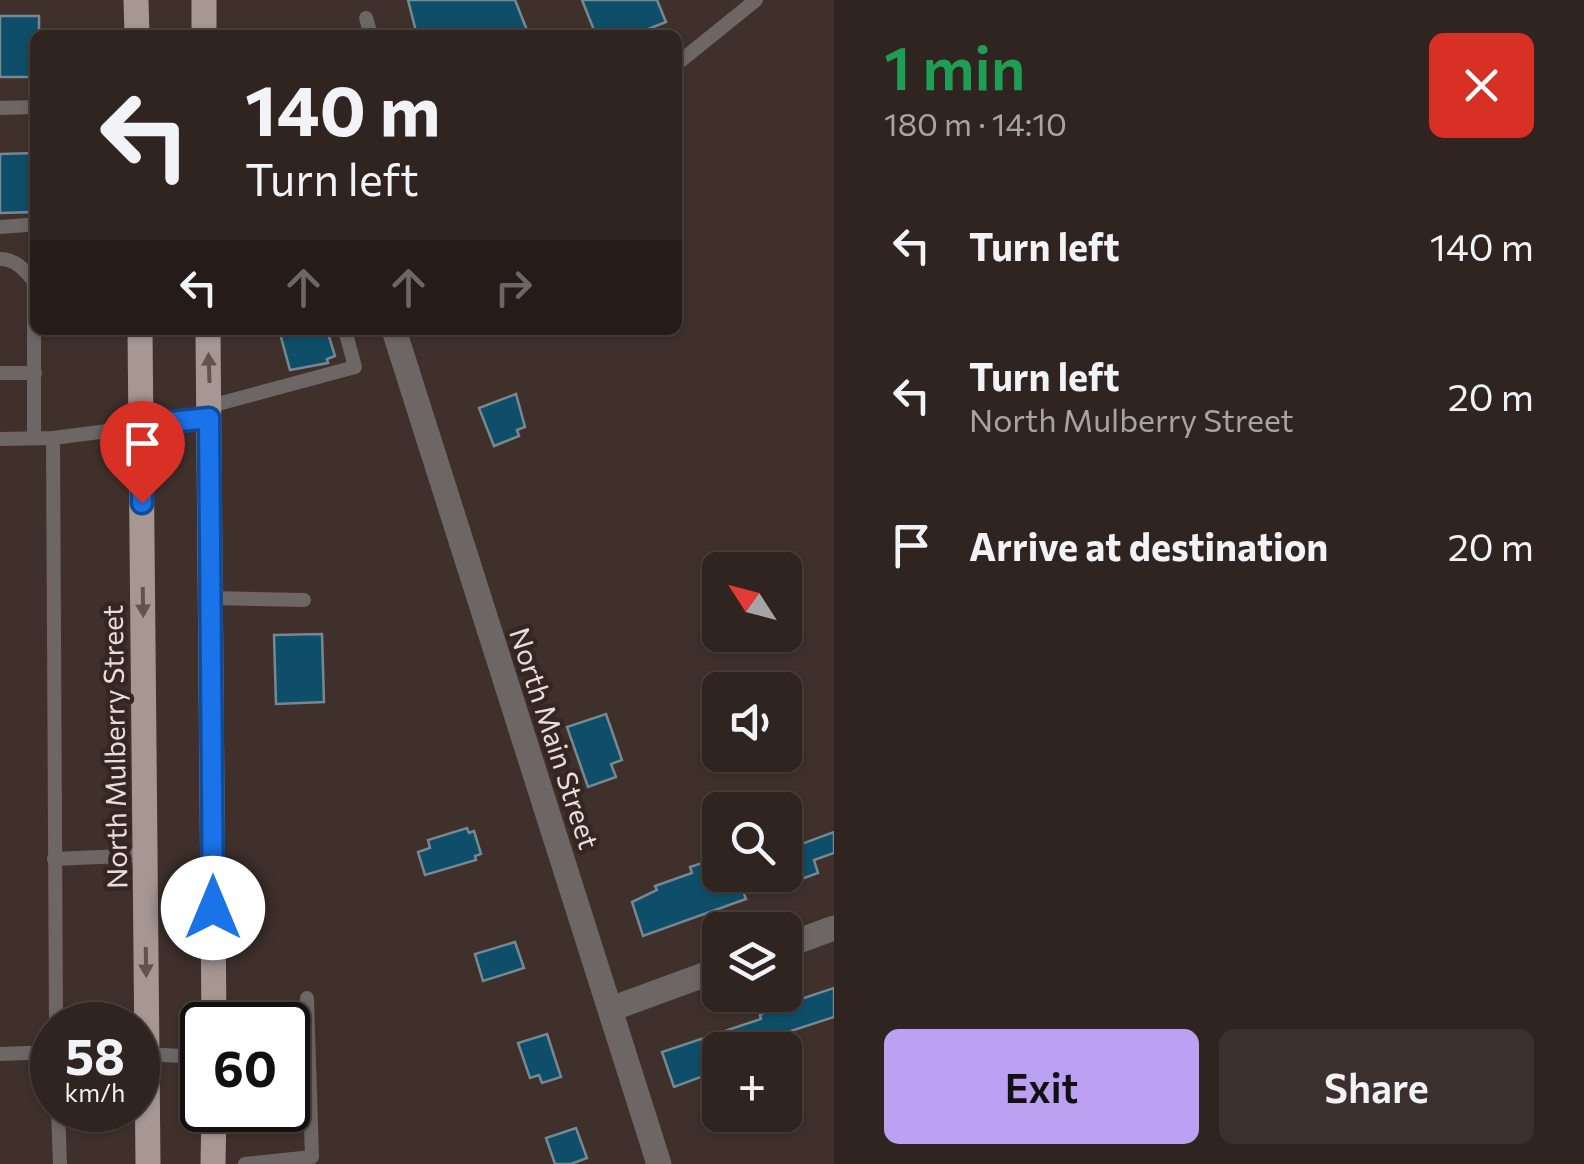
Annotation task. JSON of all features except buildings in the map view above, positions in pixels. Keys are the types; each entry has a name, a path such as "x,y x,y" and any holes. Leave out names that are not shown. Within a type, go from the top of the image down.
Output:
{"main road":[{"path":"136,0 137,30"},
{"path":"204,0 204,30"},
{"name":"North Mulberry Street","path":"140,335 143,1002"},
{"path":"208,335 214,1002"},
{"name":"North Mulberry Street","path":"146,1132 148,1164"},
{"path":"213,1164 214,1132"}],"street":[{"name":"North Main Street","path":"396,335 658,1164"},
{"path":"802,940 834,928"},
{"path":"611,1009 702,976"}],"lane":[{"path":"682,60 756,0"},
{"path":"366,18 370,30"},
{"path":"0,108 30,107"},
{"path":"0,226 26,226"},
{"path":"0,259 7,259 30,276"},
{"path":"34,335 34,438"},
{"path":"0,440 53,438 210,412 355,368 346,335"},
{"path":"0,374 34,373"},
{"path":"53,438 56,1002"},
{"path":"211,598 304,600"},
{"path":"54,859 145,855"},
{"path":"245,1164 312,1156 307,998"},
{"path":"0,1054 30,1053"},
{"path":"59,1132 60,1164"}],"route":[{"path":"142,503 141,425 209,418 213,908"}]}
